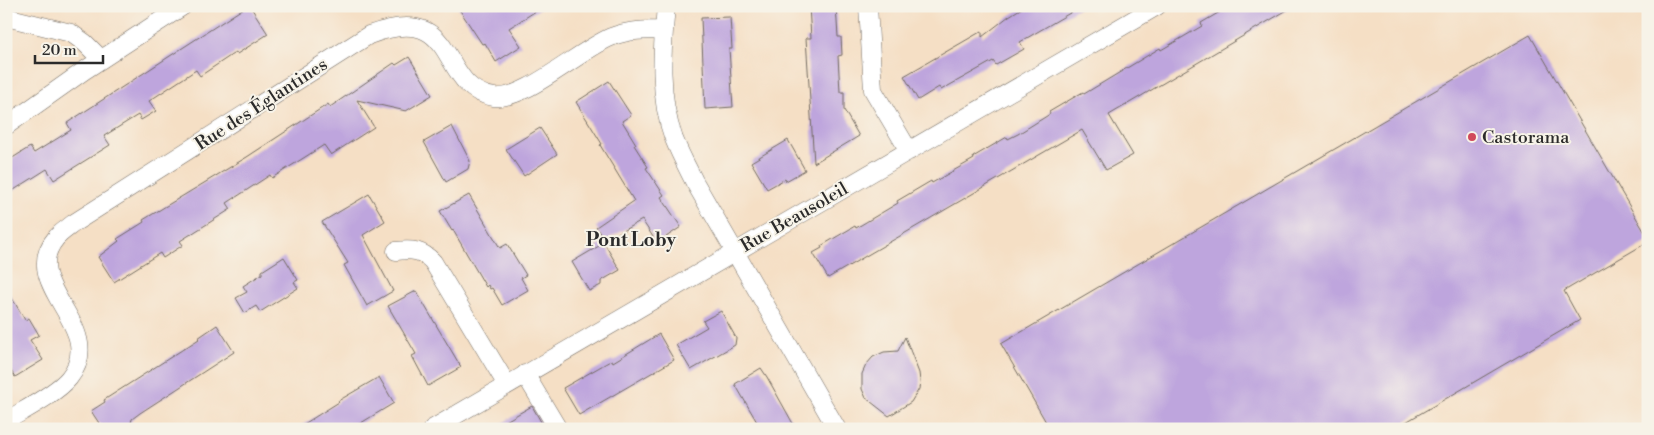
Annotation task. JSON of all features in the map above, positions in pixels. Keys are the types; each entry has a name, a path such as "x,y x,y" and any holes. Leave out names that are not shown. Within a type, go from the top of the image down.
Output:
{"street":[{"path":"6,126 101,59 182,6"},
{"path":"666,6 663,82 670,127 685,164 837,429"},
{"path":"868,6 873,90 909,151"},
{"name":"Rue Beausoleil","path":"432,429 1157,6"},
{"path":"6,17 71,33 79,37 101,59"},
{"name":"Rue des Églantines","path":"6,421 64,383 73,373 78,359 79,344 77,332 52,289 48,276 47,262 56,238 74,224 369,35 402,26 419,29 428,33 435,37 442,46 464,81 470,87 484,95 500,98 518,94 610,37 628,32 664,30"},
{"path":"396,251 415,250 423,252 434,262 507,385"},
{"path":"525,374 558,429"}],"building":[{"path":"247,6 250,6 268,34 237,54 236,52 200,76 196,70 149,101 156,111 141,120 138,115 104,136 110,145 54,180 47,169 6,195 6,162 30,147 34,153 71,130 67,123"},
{"path":"457,6 544,6 509,28 521,46 496,62 485,43 482,44"},
{"path":"809,6 836,6 838,37 841,37 842,55 838,56 840,92 844,92 844,110 859,136 814,163 806,38 811,38"},
{"path":"1025,6 1082,6 1020,42 1024,49 996,65 993,61 941,90 939,87 918,100 904,76 982,31 982,37"},
{"path":"1230,6 1294,6 1109,115 1133,155 1106,170 1082,130 828,278 813,253 822,248 821,246 855,226 856,228 931,181 932,183 974,159 973,157 1007,137 1008,139 1018,134 1050,114 1049,112 1202,26 1201,23"},
{"path":"730,17 732,49 729,49 733,107 705,109 701,18"},
{"name":"Castorama","path":"1530,35 1648,238 1648,242 1564,291 1580,320 1394,429 1050,429 1001,344"},
{"path":"409,57 432,95 406,111 357,100 374,127 331,155 324,145 272,178 270,175 227,203 231,209 180,241 183,245 163,258 160,253 114,282 98,257 119,241 117,239 144,222 143,220 247,157 328,104 330,107 394,63 396,65"},
{"path":"609,81 631,115 622,121 648,167 646,168 664,195 661,197 681,227 657,243 642,220 604,241 596,227 634,201 576,102"},
{"path":"452,126 470,161 468,169 446,182 424,142"},
{"path":"540,128 557,154 524,176 506,149"},
{"path":"788,140 805,170 767,189 751,162"},
{"path":"369,194 385,221 363,235 393,291 367,306 344,265 348,263 322,222"},
{"path":"469,195 500,248 507,244 526,275 521,278 528,290 502,305 492,288 490,289 488,285 486,287 440,211"},
{"path":"604,243 620,270 601,281 601,285 589,291 572,262"},
{"path":"284,257 298,280 294,282 298,288 260,312 256,306 245,313 236,298 247,292 243,286"},
{"path":"6,288 25,320 29,318 39,335 30,340 43,360 15,377 6,363"},
{"path":"416,291 461,367 428,386 412,356 416,354 388,306"},
{"path":"721,311 736,338 735,345 691,370 676,345 707,327 703,321"},
{"path":"217,325 234,352 140,413 132,419 131,423 124,427 103,429 91,411 105,402 104,400 199,339"},
{"path":"659,334 674,360 579,415 563,388 612,360 613,362"},
{"path":"905,337 919,373 919,389 911,402 889,416 866,398 862,389 862,374 866,365 873,357 884,352 898,351"},
{"path":"761,368 796,429 761,429 735,384"},
{"path":"379,377 394,403 351,429 296,429 338,401"},
{"path":"532,406 545,429 492,429"}],"place":[{"name":"Castorama","path":"1472,137"}],"district":[{"name":"Pont Loby","path":"631,239"}]}
